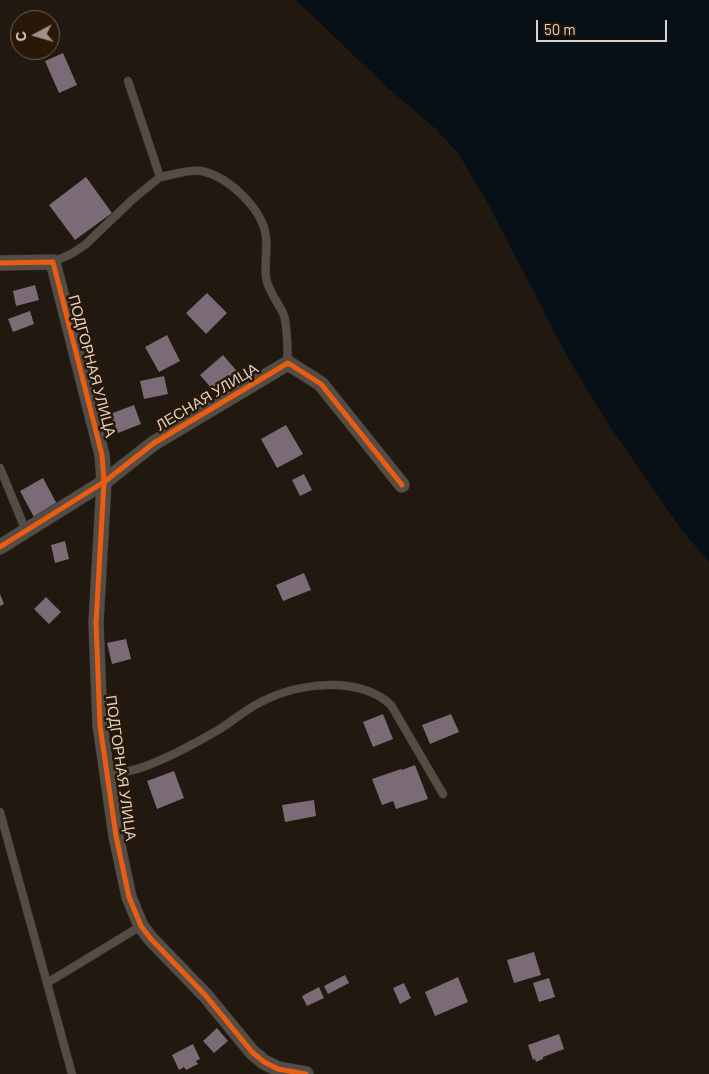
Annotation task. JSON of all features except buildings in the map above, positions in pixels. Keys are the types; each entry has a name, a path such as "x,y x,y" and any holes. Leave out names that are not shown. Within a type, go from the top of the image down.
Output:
{"street":[{"path":"0,263 53,262"},
{"name":"ПОДГОРНАЯ УЛИЦА","path":"53,262 102,455 104,482 96,623 100,725 116,836 129,897 141,926 151,939 206,996 252,1052 264,1062 278,1069 306,1074"},
{"path":"288,363 321,384 402,484"},
{"name":"ЛЕСНАЯ УЛИЦА","path":"0,547 104,482 154,443 288,363"}],"lane":[{"path":"128,81 160,177"},
{"path":"53,262 85,245 132,199 160,177 190,171 201,171 215,176 229,184 241,195 255,211 264,226 267,282 284,314 288,363"},
{"path":"0,468 26,531"},
{"path":"107,775 131,771 154,762 212,734 262,701 306,686 329,685 367,691 382,697 391,705 443,794"},
{"path":"0,812 72,1074"},
{"path":"47,983 141,926"}],"shaded area":[{"path":"296,0 709,0 709,562 681,529 608,424 567,356 485,198 458,153 436,129 389,89"}],"cycle path":[{"path":"0,263 53,262 102,455 104,482 96,623 100,725 116,836 129,897 141,926 151,939 206,996 252,1052 264,1062 278,1069 306,1074"},
{"path":"0,547 104,482 154,443 288,363 321,384 402,485"}]}
